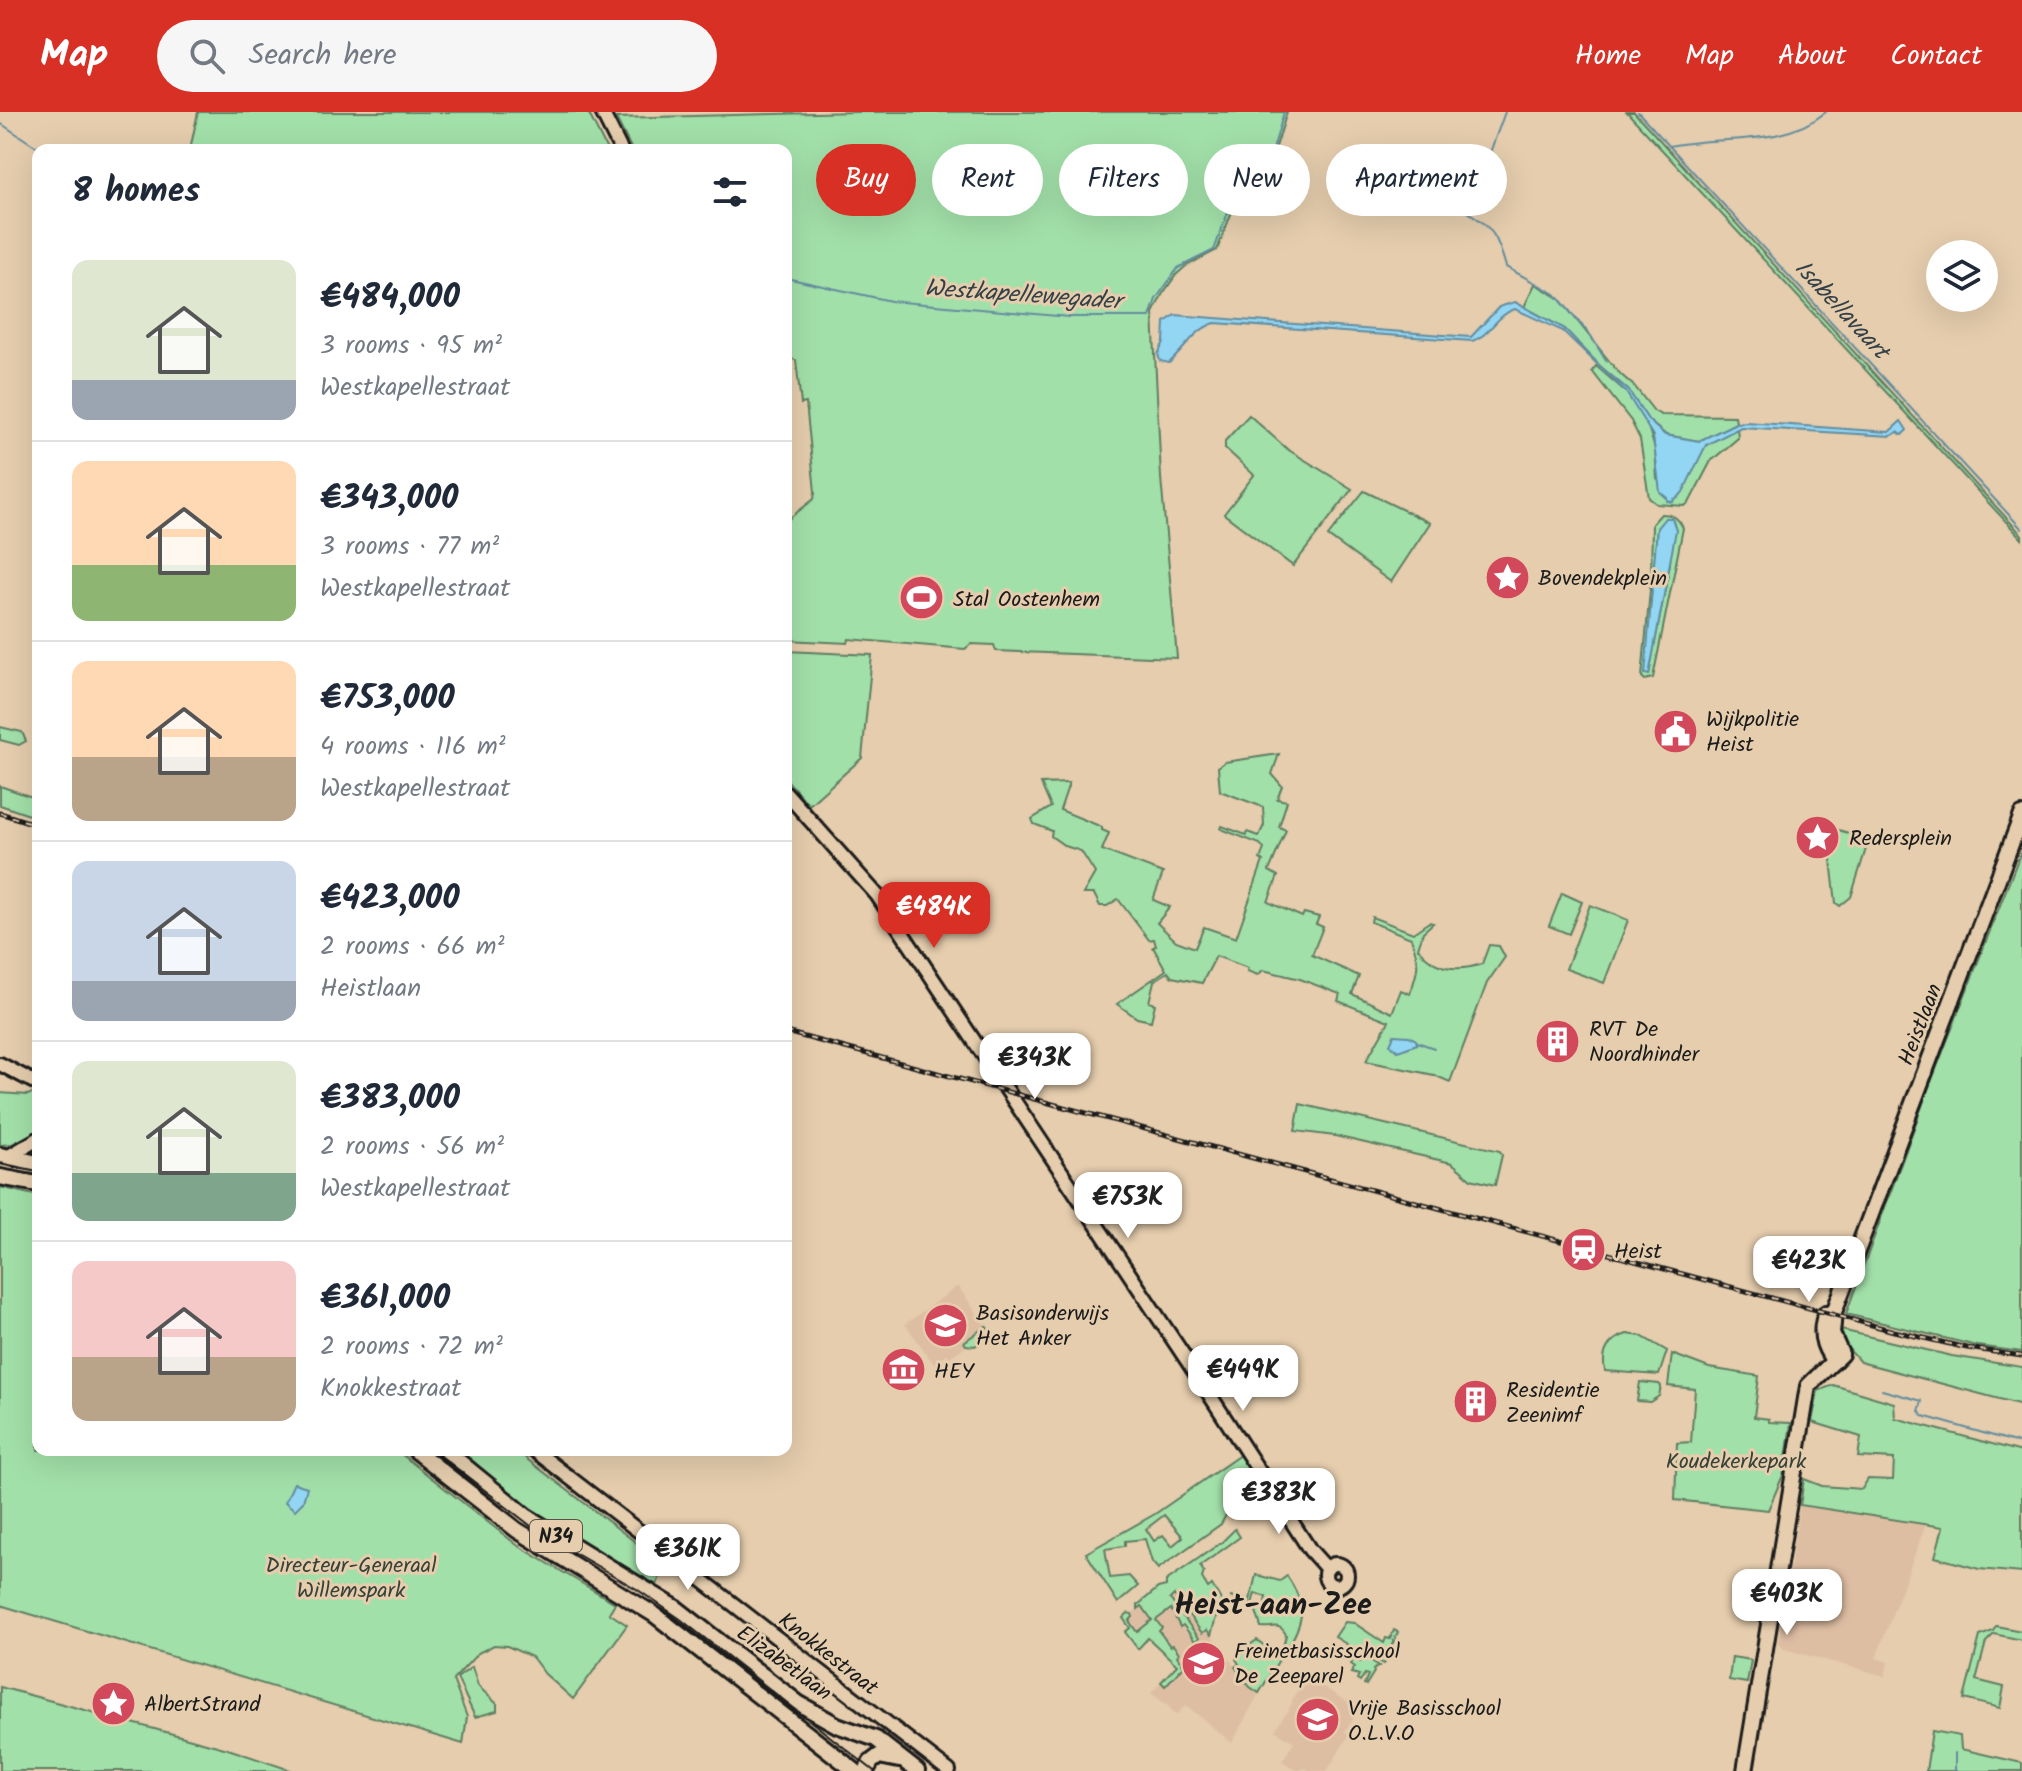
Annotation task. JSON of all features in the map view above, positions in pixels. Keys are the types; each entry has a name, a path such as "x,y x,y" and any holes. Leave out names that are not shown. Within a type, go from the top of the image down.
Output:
{"main road":[{"name":"Heistlaan","path":"1745,1771 1808,1386 1838,1357 1824,1346 1822,1327 1856,1249 2022,815"},
{"path":"5,1156 32,1162"},
{"path":"0,1177 32,1183"},
{"name":"Elizabetlaan","path":"423,1456 517,1530 655,1615 855,1771"},
{"name":"Elizabetlaan","path":"452,1456 526,1516 662,1598 810,1711 876,1739 912,1767"},
{"name":"Elizabetlaan","path":"866,1771 871,1762 884,1755 912,1767"}],"street":[{"path":"602,112 618,144"},
{"path":"792,800 877,895 1310,1550 1327,1569"},
{"path":"0,1064 32,1081"},
{"path":"5,1156 32,1142"},
{"name":"Knokkestraat","path":"542,1456 949,1771"}],"shaded area":[{"name":"Basisonderwijs Het Anker","path":"958,1286 994,1338 975,1346 968,1344 934,1364 905,1324"},
{"path":"1800,1505 1926,1524 1876,1658 1888,1662 1885,1676 1784,1649 1778,1643"},
{"name":"Freinetbasisschool De Zeeparel","path":"1169,1579 1250,1687 1259,1693 1232,1743 1186,1705 1176,1715 1151,1693 1177,1665 1148,1638 1138,1649 1125,1632 1130,1628 1123,1618 1137,1610 1138,1605 1158,1588 1166,1586"},
{"name":"Vrije Basisschool O.L.V.O","path":"1305,1676 1359,1709 1345,1732 1349,1735 1327,1771 1305,1768 1298,1771 1282,1761 1294,1742 1275,1730"}],"green space":[{"path":"198,112 588,112 604,144 191,144"},
{"path":"857,112 1287,112 1277,144 1204,144 1204,216 1230,216 1217,250 1186,266 1176,275 1153,313 1161,478 1177,658 996,651 994,645 971,644 965,649 849,639 848,643 792,640 792,516 814,499 815,492 806,403 801,404 796,360 792,359 792,144 629,144 616,118"},
{"path":"1627,112 1634,112 2022,535 2022,539"},
{"path":"1535,284 1559,298 1618,372 1654,411 1661,415 1735,416 1736,423 1699,441 1666,435 1649,421 1628,390 1565,329 1524,307"},
{"path":"1596,366 1626,392 1647,423 1655,449 1657,479 1674,499 1706,445 1737,428 1738,438 1711,461 1689,503 1684,506 1657,504 1649,498 1640,439 1631,421 1592,371"},
{"path":"1249,415 1287,449 1352,489 1293,566 1224,514 1254,475 1225,448 1225,441"},
{"path":"1364,491 1430,523 1391,582 1328,536"},
{"path":"1661,514 1665,514 1677,519 1683,528 1653,678 1645,680 1642,677 1651,579 1652,524","holes":["1665,520 1672,523 1670,564 1649,674 1646,674 1657,528"]},
{"path":"792,651 872,655 862,758 809,805 792,786"},
{"path":"0,727 22,732 26,741 19,745 0,740"},
{"path":"1279,754 1272,774 1282,786 1277,799 1287,801 1279,827 1286,830 1269,871 1278,876 1268,902 1302,917 1304,913 1319,917 1316,924 1323,927 1312,955 1359,976 1352,994 1392,1013 1401,990 1410,994 1415,978 1417,960 1411,938 1371,922 1372,917 1413,933 1429,922 1433,923 1423,932 1418,948 1439,965 1464,968 1482,964 1489,945 1499,946 1505,957 1487,983 1450,1082 1434,1075 1366,1061 1389,1021 1338,1001 1340,994 1300,979 1263,970 1258,975 1216,956 1202,983 1172,977 1168,972 1154,981 1149,1002 1155,1004 1151,1021 1137,1018 1117,1004 1166,970 1153,947 1156,946 1154,939 1149,940 1118,899 1107,906 1100,906 1094,894 1083,894 1095,873 1081,851 1065,846 1051,836 1052,831 1034,824 1032,819 1051,807 1041,784 1069,783 1060,810 1102,827 1109,833 1102,850 1163,873 1153,900 1170,907 1157,923 1176,941 1195,948 1204,927 1236,938 1263,861 1260,859 1264,849 1260,844 1221,829 1222,826 1246,835 1247,832 1259,836 1264,825 1263,807 1220,791 1218,767 1225,762"},
{"path":"0,786 32,797 32,816 0,805"},
{"path":"1835,829 1869,839 1851,897 1840,906 1836,903 1831,860"},
{"path":"2022,849 2022,1352 1977,1346 1846,1314 1928,1090"},
{"path":"1562,893 1582,902 1569,934 1549,926"},
{"path":"1590,905 1628,920 1604,983 1566,969"},
{"path":"0,1093 32,1093 32,1134 12,1144 0,1145"},
{"path":"1300,1104 1500,1151 1502,1155 1495,1185 1471,1179 1452,1163 1335,1136 1295,1131"},
{"name":"Directeur-Generaal Willemspark","path":"0,1187 32,1195 32,1456 404,1456 517,1545 615,1603 609,1613 627,1625 573,1699 545,1674 532,1657 507,1646 494,1645 478,1653 453,1680 467,1717 463,1744 0,1605"},
{"path":"986,1326 994,1338 975,1346 966,1345 964,1342"},
{"path":"1841,1330 1952,1356 2022,1367 2022,1405 1860,1362 1847,1347"},
{"path":"1627,1334 1641,1336 1667,1351 1659,1375 1605,1371 1607,1348"},
{"name":"Koudekerkepark","path":"1672,1354 1709,1368 1759,1376 1754,1417 1769,1419 1769,1422 1791,1423 1784,1473 1768,1510 1675,1500 1677,1443 1691,1442 1695,1389 1668,1386"},
{"path":"1640,1382 1659,1384 1659,1396 1650,1402 1637,1401"},
{"path":"1833,1385 1894,1403 1895,1418 2022,1452 2022,1573 1979,1569 1935,1557 1943,1527 1800,1505 1804,1479 1822,1486 1862,1489 1868,1479 1893,1480 1894,1459 1858,1457 1861,1437 1812,1422 1818,1391"},
{"path":"1240,1455 1251,1471 1221,1524 1158,1569 1152,1562 1145,1539 1125,1541 1125,1546 1105,1549 1110,1578 1129,1576 1138,1586 1118,1603 1086,1553 1155,1514","holes":["1164,1515 1183,1537 1172,1546 1163,1535 1154,1541 1146,1529"]},
{"path":"459,1456 523,1456 664,1564 657,1585 585,1547 533,1514"},
{"path":"1235,1529 1240,1537 1200,1566 1208,1588 1212,1585 1221,1600 1211,1635 1207,1630 1202,1633 1174,1595 1170,1599 1199,1638 1195,1641 1183,1625 1180,1627 1171,1609 1156,1620 1162,1628 1159,1631 1179,1653 1177,1656 1184,1666 1165,1686 1161,1682 1177,1665 1148,1638 1138,1649 1125,1632 1130,1628 1123,1618 1128,1613 1132,1614 1129,1621 1137,1632 1152,1620 1142,1606 1138,1609 1138,1605"},
{"path":"1256,1575 1280,1581 1287,1576 1298,1597 1300,1623 1285,1652 1284,1631 1278,1627 1261,1627 1256,1611 1258,1606 1264,1606 1266,1597 1255,1593 1252,1604 1230,1597 1250,1600"},
{"path":"1345,1622 1354,1623 1384,1643 1394,1630 1398,1632 1391,1647 1398,1652 1396,1655 1388,1650 1388,1657 1380,1652 1378,1655 1386,1661 1384,1664 1366,1654 1369,1650 1362,1647 1357,1661 1360,1662 1364,1656 1379,1666 1373,1670 1366,1685 1368,1675 1365,1674 1360,1681 1357,1679 1359,1675 1351,1673 1355,1667 1351,1664 1354,1659 1344,1652 1348,1645 1335,1637"},
{"path":"1996,1626 2022,1631 2022,1640 1994,1634 1986,1642 1976,1680 2004,1687 2000,1708 1964,1699 1980,1636 1993,1631"},
{"path":"1257,1640 1280,1658 1259,1693 1250,1687 1235,1667 1239,1664 1236,1659 1244,1649"},
{"path":"1732,1657 1751,1660 1747,1683 1729,1680"},
{"path":"472,1667 478,1686 497,1704 497,1711 475,1717 457,1678"},
{"path":"0,1687 228,1749 293,1771 0,1771"},
{"path":"1932,1731 1960,1736 1961,1749 2022,1763 2022,1771 1926,1771"}],"water":[{"path":"1515,302 1565,329 1628,390 1649,421 1665,435 1699,441 1736,423 1746,422 1889,432 1901,421 1907,430 1902,435 1898,432 1891,436 1741,427 1706,445 1683,492 1673,502 1667,501 1660,492 1653,436 1626,392 1563,331 1515,309 1472,341 1215,323 1196,334 1169,363 1160,361 1158,354 1164,342 1165,322 1175,315 1471,337 1499,307"},
{"path":"1665,518 1672,518 1676,530 1649,675 1645,674 1657,528"},
{"path":"1394,1035 1409,1036 1417,1044 1398,1051 1390,1044"},
{"path":"294,1483 307,1487 303,1502 295,1510 285,1502"}],"waterway":[{"name":"Westkapellewegader","path":"792,279 891,301 1069,317 1150,317 1156,299 1178,268 1214,250 1237,195 1258,179 1269,163 1284,112"},
{"path":"1505,112 1468,212 1494,235 1506,267 1555,294 1591,336 1606,361"},
{"name":"Isabellavaart","path":"1638,112 2022,529"},
{"path":"1670,146 1771,136 1809,123 1826,112"},
{"name":"Westkapellewegader","path":"0,123 32,144"},
{"path":"1417,1042 1434,1048"},
{"path":"1882,1390 1922,1401 1919,1411 1923,1416 2022,1444"},
{"path":"1955,1753 1955,1771"}],"tram line":[{"path":"0,1168 32,1175"},
{"path":"441,1456 540,1533 635,1588 679,1618 874,1771"}],"railway":[{"path":"0,813 32,823"},
{"path":"792,1034 1894,1331 1967,1348 2022,1356"}],"place":[{"name":"Bovendekplein","path":"1507,577"},
{"name":"Stal Oostenhem","path":"922,598"},
{"name":"Wijkpolitie Heist","path":"1675,731"},
{"name":"Redersplein","path":"1818,837"},
{"name":"RVT De Noordhinder","path":"1558,1041"},
{"name":"Heist","path":"1583,1250"},
{"name":"Basisonderwijs Het Anker","path":"945,1325"},
{"name":"HEY","path":"903,1370"},
{"name":"Residentie Zeenimf","path":"1475,1402"},
{"name":"Freinetbasisschool De Zeeparel","path":"1203,1663"},
{"name":"AlbertStrand","path":"113,1703"},
{"name":"Vrije Basisschool O.L.V.O","path":"1317,1720"}],"district":[{"name":"Heist-aan-Zee","path":"1273,1604"}]}
